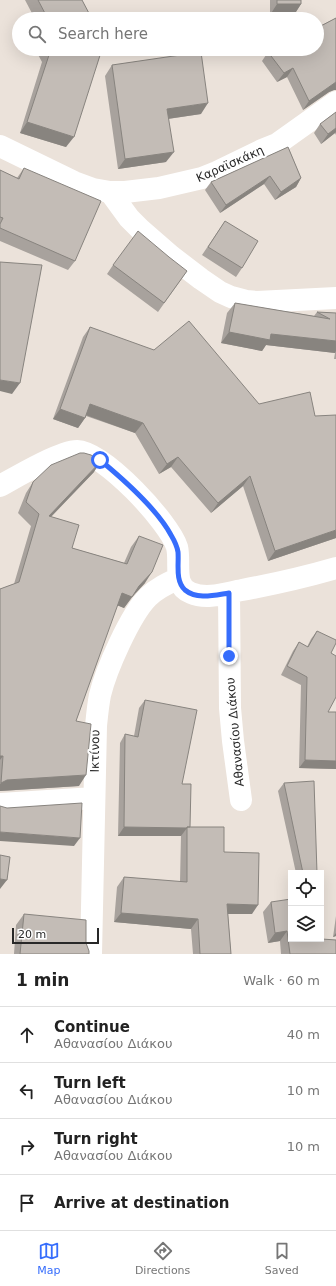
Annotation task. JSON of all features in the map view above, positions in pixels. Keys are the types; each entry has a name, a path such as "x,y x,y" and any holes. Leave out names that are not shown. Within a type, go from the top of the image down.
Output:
{"street":[{"name":"Καραϊσκάκη","path":"0,146 93,189 110,192 125,192 159,188 191,182 217,172 277,144 336,102"},
{"path":"110,192 129,218 150,239 201,279 231,297 246,302 336,298"},
{"path":"0,486 64,454 79,451 100,460 117,474 158,516 166,527 172,536 177,550 180,584 186,591 194,595 209,596 278,584 336,568"},
{"name":"Ικτίνου","path":"91,954 96,726 101,694 109,669 126,630 147,597 163,585 179,578"},
{"name":"Αθανασίου Διάκου","path":"229,593 230,708 241,800"},
{"path":"0,804 94,798"}],"building":[{"path":"38,0 82,0 88,12 44,12"},
{"path":"277,0 301,0 301,4 277,4"},
{"path":"336,18 336,82 309,101 293,68 284,73 271,56 324,56 324,24"},
{"path":"49,56 100,56 74,137 27,122"},
{"path":"174,56 202,56 208,103 167,109 174,152 125,159 112,65"},
{"path":"336,112 336,128 328,134 320,124"},
{"path":"288,147 301,178 281,192 270,176 226,205 211,182"},
{"path":"24,168 101,201 75,261 0,228 3,218 0,217 0,170 19,179"},
{"path":"225,221 258,241 242,268 208,247"},
{"path":"138,231 187,271 164,303 113,265"},
{"path":"0,262 42,265 20,383 0,380"},
{"path":"235,303 330,319 317,312 336,313 336,341 271,334 270,340 229,332"},
{"path":"189,321 259,404 310,392 315,416 336,415 336,530 275,551 250,476 218,503 178,457 167,464 143,423 90,404 85,418 60,409 90,327 154,350"},
{"path":"80,453 91,455 101,461 49,516 79,525 72,548 127,564 139,536 163,545 152,572 139,586 132,597 122,593 76,721 91,724 86,775 7,780 1,783 3,756 0,756 0,589 19,582 39,514 26,502 33,482 51,465"},
{"path":"317,631 336,640 331,653 336,656 336,697 328,712 336,712 336,761 305,760 307,677 287,666 299,642 308,647"},
{"path":"145,700 197,710 182,784 191,784 190,827 124,827 125,734 138,737"},
{"path":"314,781 317,870 302,870 284,783"},
{"path":"82,803 80,838 0,832 0,806 7,808"},
{"path":"187,827 224,827 224,852 259,853 258,905 227,904 231,954 200,954 198,919 121,913 124,877 187,882"},
{"path":"0,855 10,857 7,880 0,879"},
{"path":"288,899 288,939 287,931 275,933 271,902"},
{"path":"24,914 86,920 86,943 89,954 20,954"},
{"path":"324,939 336,940 336,954 290,954 288,942 324,942"}],"route":[{"path":"100,460 117,474 141,498 158,516 172,536 177,550 179,578 182,587 194,595 209,596 229,593 229,656"}]}
